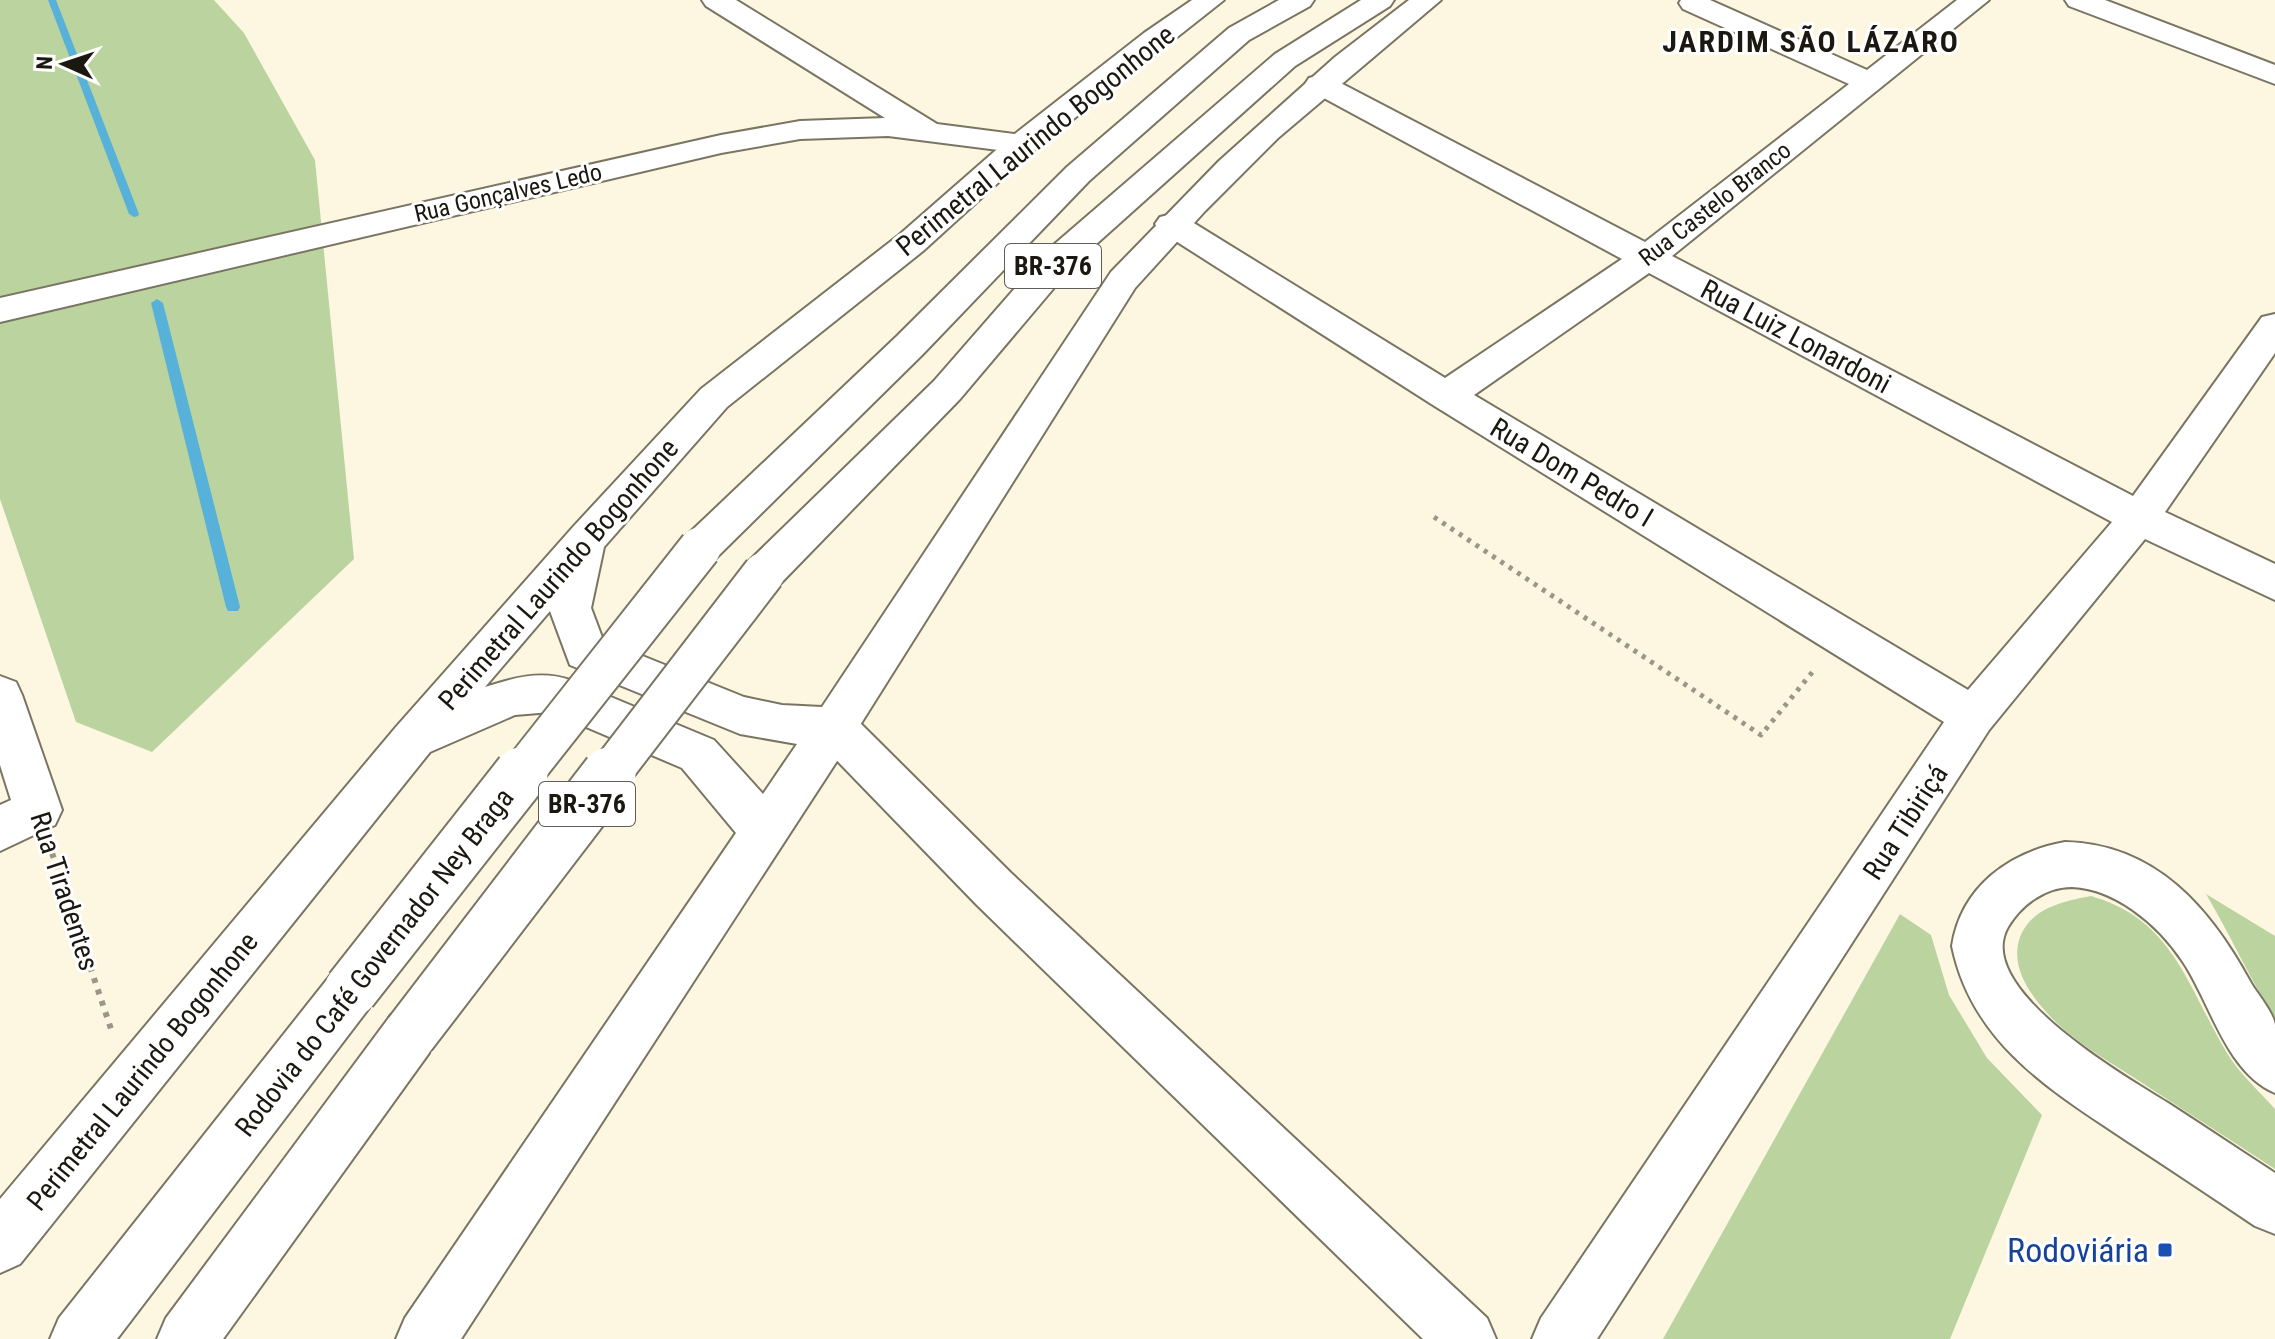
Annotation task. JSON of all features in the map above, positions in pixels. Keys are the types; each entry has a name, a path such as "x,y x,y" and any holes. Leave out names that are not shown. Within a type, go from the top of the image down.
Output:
{"main road":[{"path":"716,0 931,132"},
{"name":"Perimetral Laurindo Bogonhone","path":"0,1244 412,741 587,538 714,398 911,243 1022,144 1154,39 1210,0"},
{"name":"Rodovia do Café Governador Ney Braga","path":"80,1339 700,548 909,346 1078,174 1239,34 1300,0"},
{"name":"BR-376","path":"187,1339 410,1034 764,573 947,390 1062,256 1285,60 1380,0"},
{"path":"426,1339 834,727 1123,280 1172,224 1320,84 1427,0"},
{"name":"Rua Castelo Branco","path":"1446,396 1648,257 1975,0"},
{"path":"2079,0 2275,75"},
{"path":"1693,3 1871,83"},
{"name":"Rua Luiz Lonardoni","path":"1320,84 2139,518 2275,583"},
{"name":"Rua Gonçalves Ledo","path":"0,310 721,144 800,130 888,127 1022,144"},
{"name":"Rua Dom Pedro I","path":"1172,224 1446,396 1973,716"},
{"name":"Rua Tibiriçá","path":"1562,1339 1973,716 2139,518 2275,326"},
{"path":"587,538 570,608 585,652 740,715 782,724 834,727 994,889 1466,1339"},
{"path":"412,741 485,706 515,696 554,693 698,754 765,831"},
{"name":"Rua Tiradentes","path":"0,695 19,819"},
{"path":"2275,1066 2260,1049 2197,939 2173,912 2143,889 2111,873 2079,865 2041,871 2010,887 1988,911 1977,943 1992,987 2022,1030 2065,1068 2275,1206"}],"path":[{"path":"1434,517 1761,735 1842,635"},
{"name":"Rua Tiradentes","path":"19,819 130,1087"}],"green space":[{"path":"0,0 214,0 244,33 315,160 354,559 152,752 76,722 0,499"},
{"path":"2206,894 2275,936 2275,1018 2257,987"},
{"path":"2091,896 2119,907 2142,921 2175,958 2232,1060 2275,1109 2275,1169 2089,1049 2056,1023 2033,996 2017,958 2025,927 2050,908"},
{"path":"1900,914 1931,935 1949,995 1987,1058 2042,1115 1950,1339 1663,1339"}],"waterway":[{"path":"52,0 134,214"},
{"path":"157,303 233,607"}],"place":[{"name":"Rodoviária","path":"2165,1250"}],"district":[{"name":"JARDIM SÃO LÁZARO","path":"1811,42"}]}
